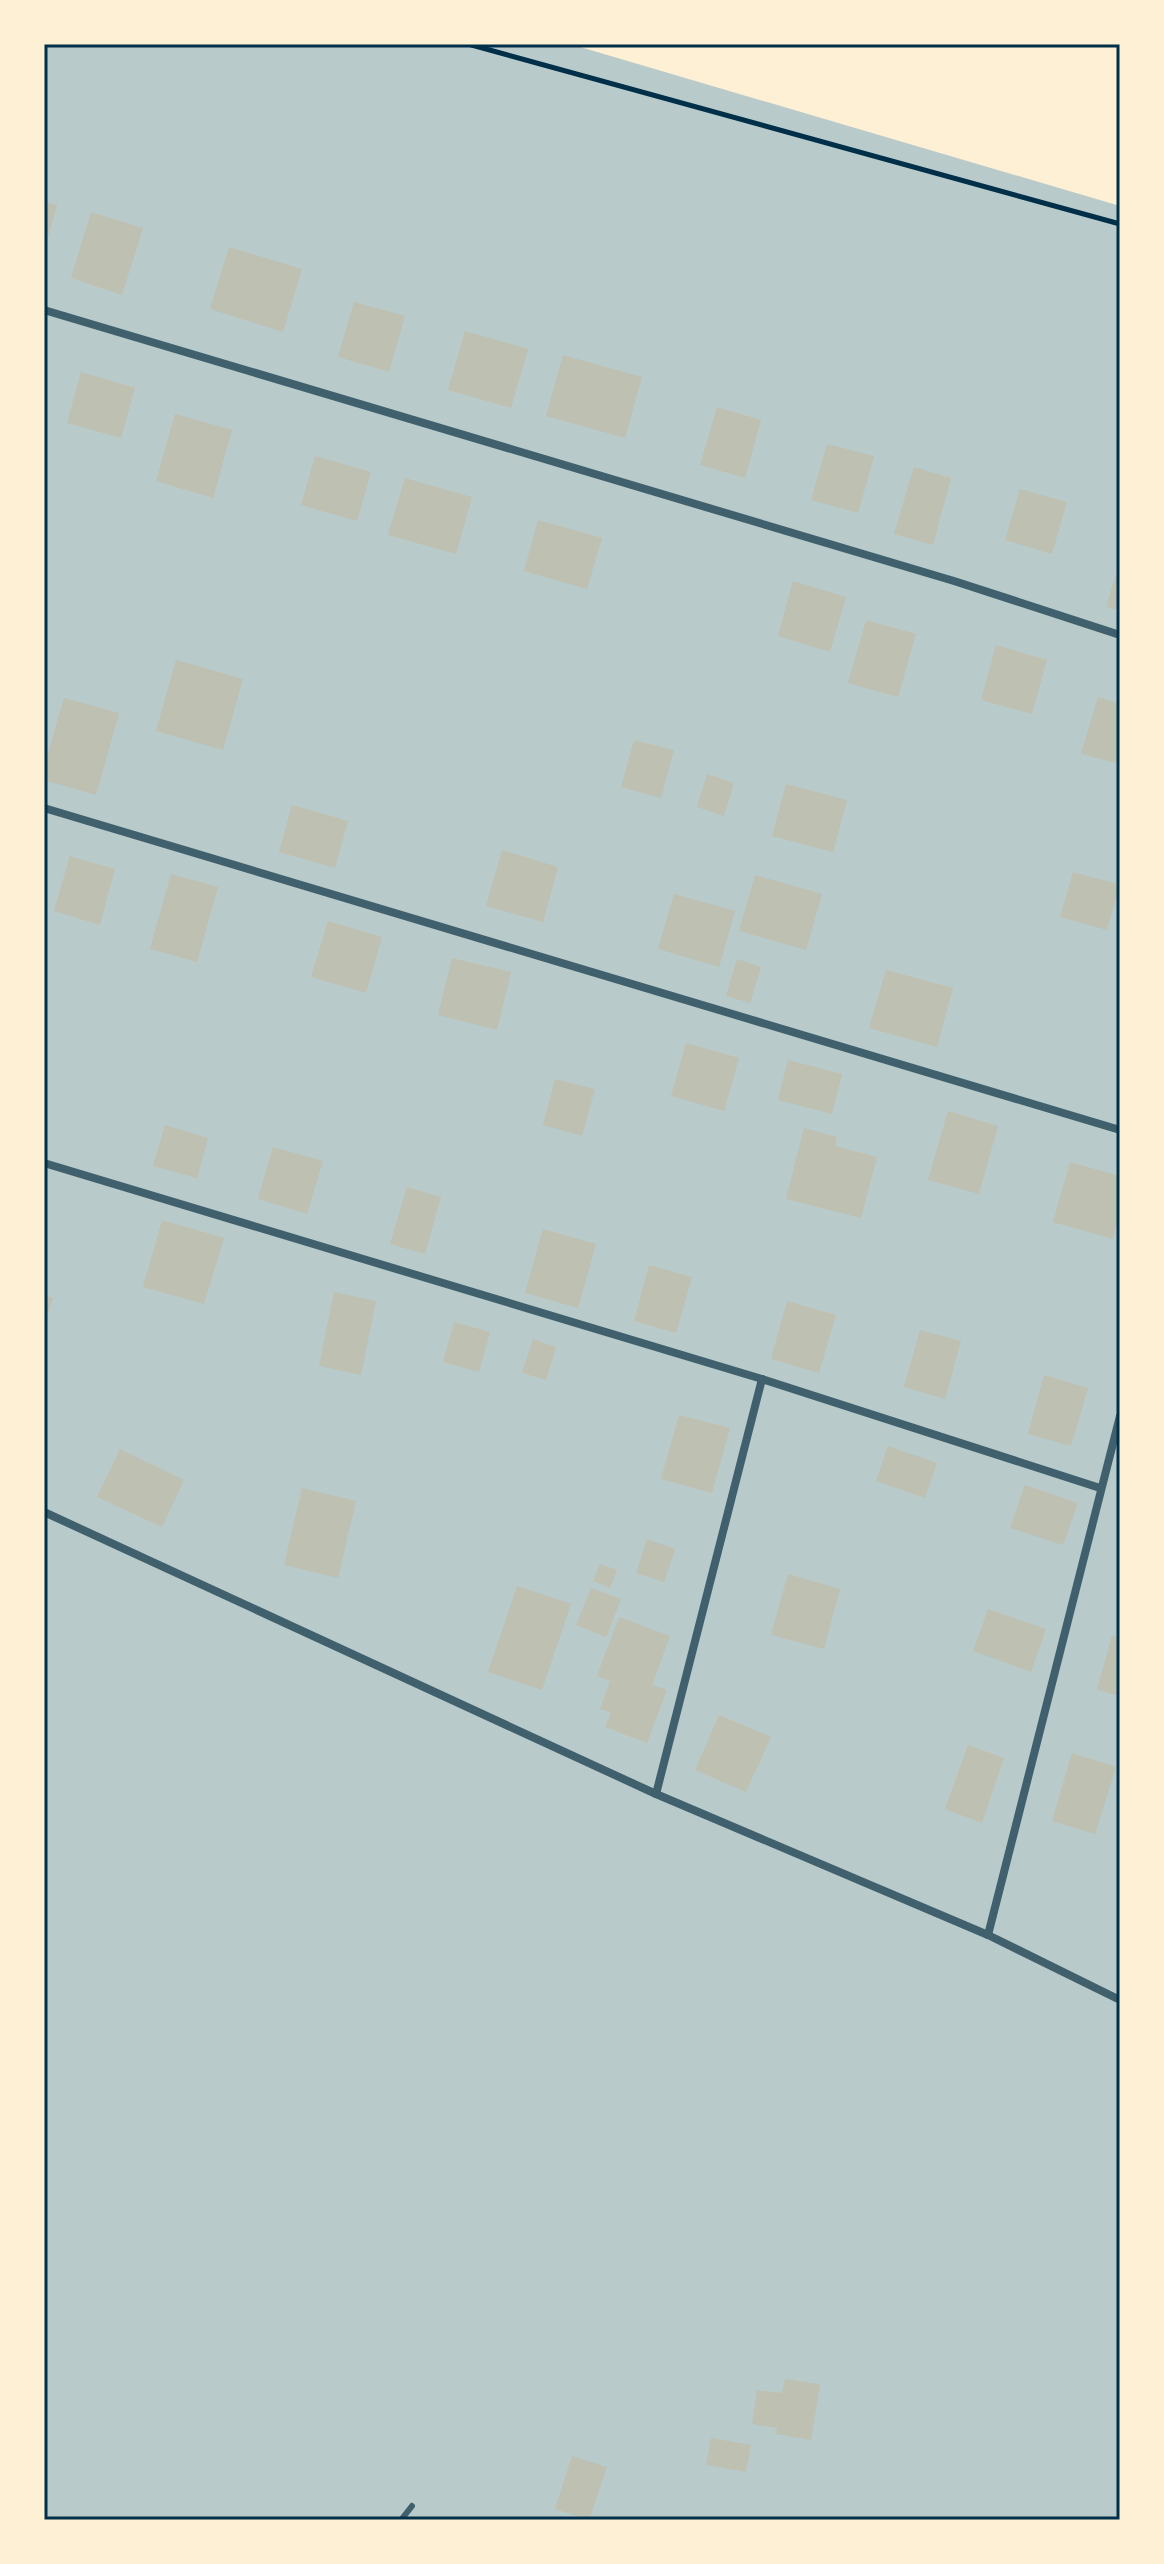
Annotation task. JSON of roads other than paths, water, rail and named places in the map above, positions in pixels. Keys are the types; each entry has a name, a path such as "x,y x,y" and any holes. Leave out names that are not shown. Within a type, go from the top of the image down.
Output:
{"street":[{"path":"44,310 938,577 1120,635"},
{"path":"44,808 1120,1130"},
{"path":"44,1163 762,1379 1100,1488"},
{"path":"656,1794 762,1379"},
{"path":"988,1935 1120,1416"},
{"path":"44,1512 656,1794 988,1935 1120,2000"}],"lane":[{"path":"401,2520 412,2506"}]}
